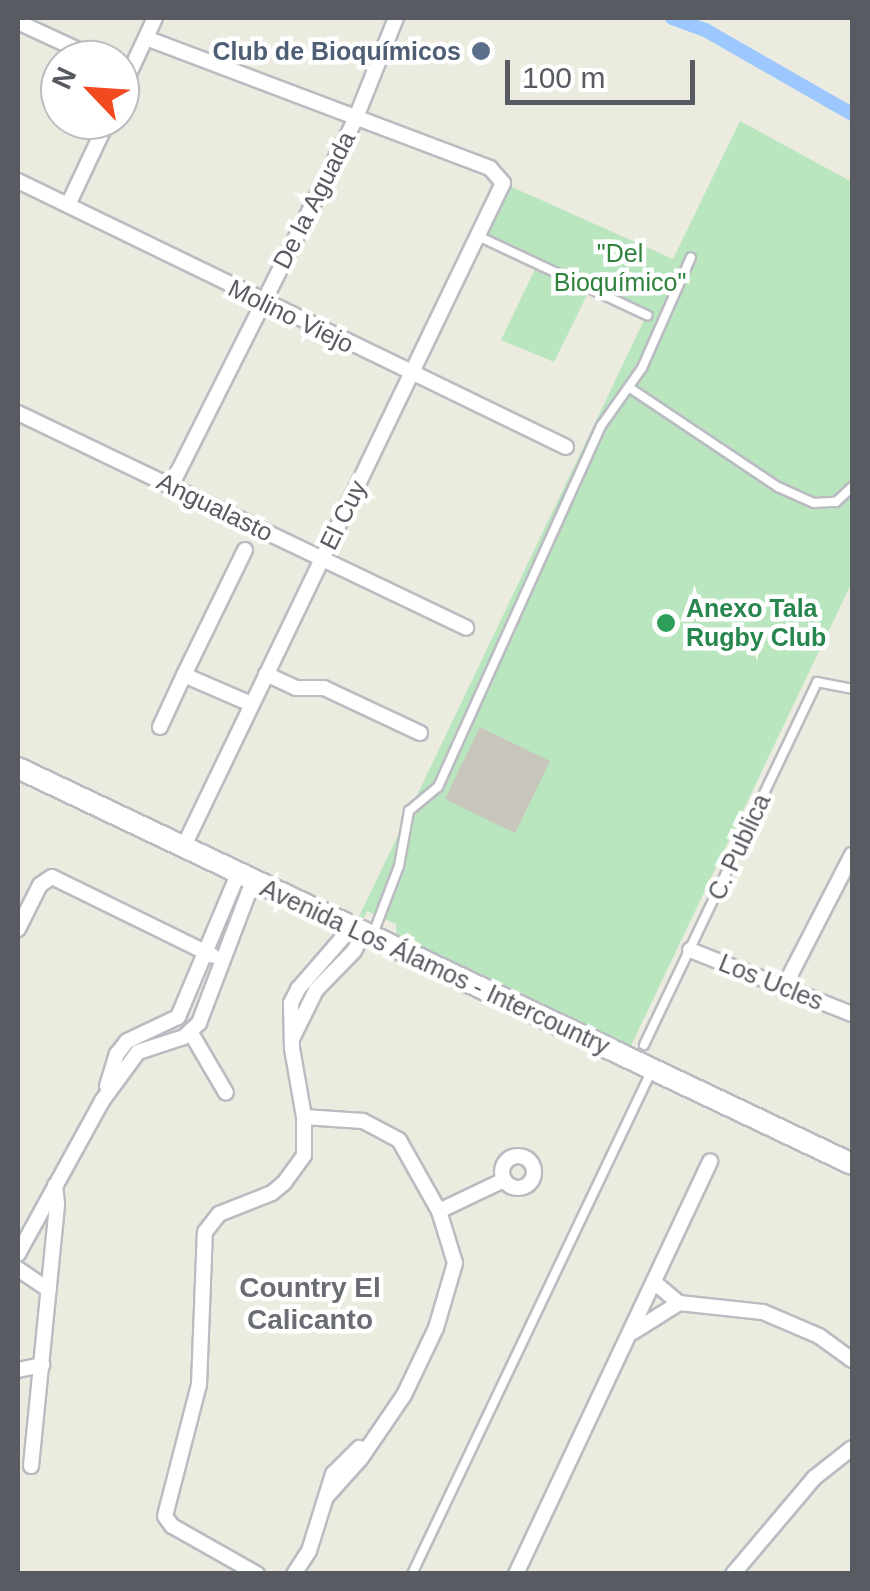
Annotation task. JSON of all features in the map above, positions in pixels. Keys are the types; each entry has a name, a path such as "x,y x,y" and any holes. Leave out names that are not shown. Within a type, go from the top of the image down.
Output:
{"main road":[{"name":"Avenida Los Álamos - Intercountry","path":"18,768 852,1164"}],"street":[{"path":"140,47 155,18"},
{"name":"De la Aguada","path":"171,486 355,120 396,18"},
{"path":"18,22 57,40"},
{"path":"146,38 355,120"},
{"name":"El Cuy","path":"183,848 503,183 490,168 355,120"},
{"path":"68,205 99,140"},
{"name":"Molino Viejo","path":"18,182 566,447"},
{"name":"Angualasto","path":"18,412 466,628"},
{"path":"160,727 245,550"},
{"path":"266,674 296,688 324,688 420,732"},
{"path":"184,675 251,704"},
{"path":"783,989 852,854"},
{"path":"18,930 43,881 52,877 222,960"},
{"path":"102,1101 121,1048 138,1034 174,1022 205,952 246,878"},
{"path":"18,1254 102,1101 143,1048 191,1034 200,1023 246,878"},
{"path":"257,1574 172,1526 165,1516 196,1400 205,1232 219,1214 272,1193 284,1184 304,1155 304,1117 292,1043 294,996 362,933"},
{"name":"Los Ucles","path":"690,950 852,1014"},
{"path":"191,1034 226,1092"},
{"path":"294,1574 308,1551 327,1496 404,1395 451,1290 454,1248 439,1211 400,1140 364,1121 304,1117"},
{"path":"516,1574 710,1161"},
{"path":"439,1211 504,1180"},
{"path":"31,1466 58,1204 55,1185"},
{"path":"18,1269 49,1290"},
{"path":"654,1282 679,1303 736,1307 776,1316 820,1336 852,1360"},
{"path":"629,1335 679,1303"},
{"path":"18,1370 42,1365"},
{"path":"733,1574 814,1478 852,1448"}],"lane":[{"path":"478,236 646,315"},
{"path":"362,933 399,866 409,812 438,787 601,426 630,388 691,257"},
{"path":"630,388 778,487 814,502 836,502 852,487"},
{"name":"C. Publica","path":"644,1044 818,682 852,688"},
{"path":"412,1574 652,1070"}],"green space":[{"name":"Anexo Tala Rugby Club","path":"740,121 852,182 852,582 628,1052 397,944 396,924 367,911 361,925 356,923 646,316 590,289 554,362 501,340 537,265 478,236 503,183 673,259"}],"building":[{"path":"480,727 550,761 515,833 445,799"}],"waterway":[{"path":"672,18 707,31 852,114"}],"place":[{"name":"Club de Bioquímicos","path":"481,51"},
{"name":"Anexo Tala Rugby Club","path":"666,623"}],"district":[{"name":"Country El Calicanto","path":"310,1304"}],"park label":[{"name":"\"Del Bioquímico\"","path":"620,268"}]}
